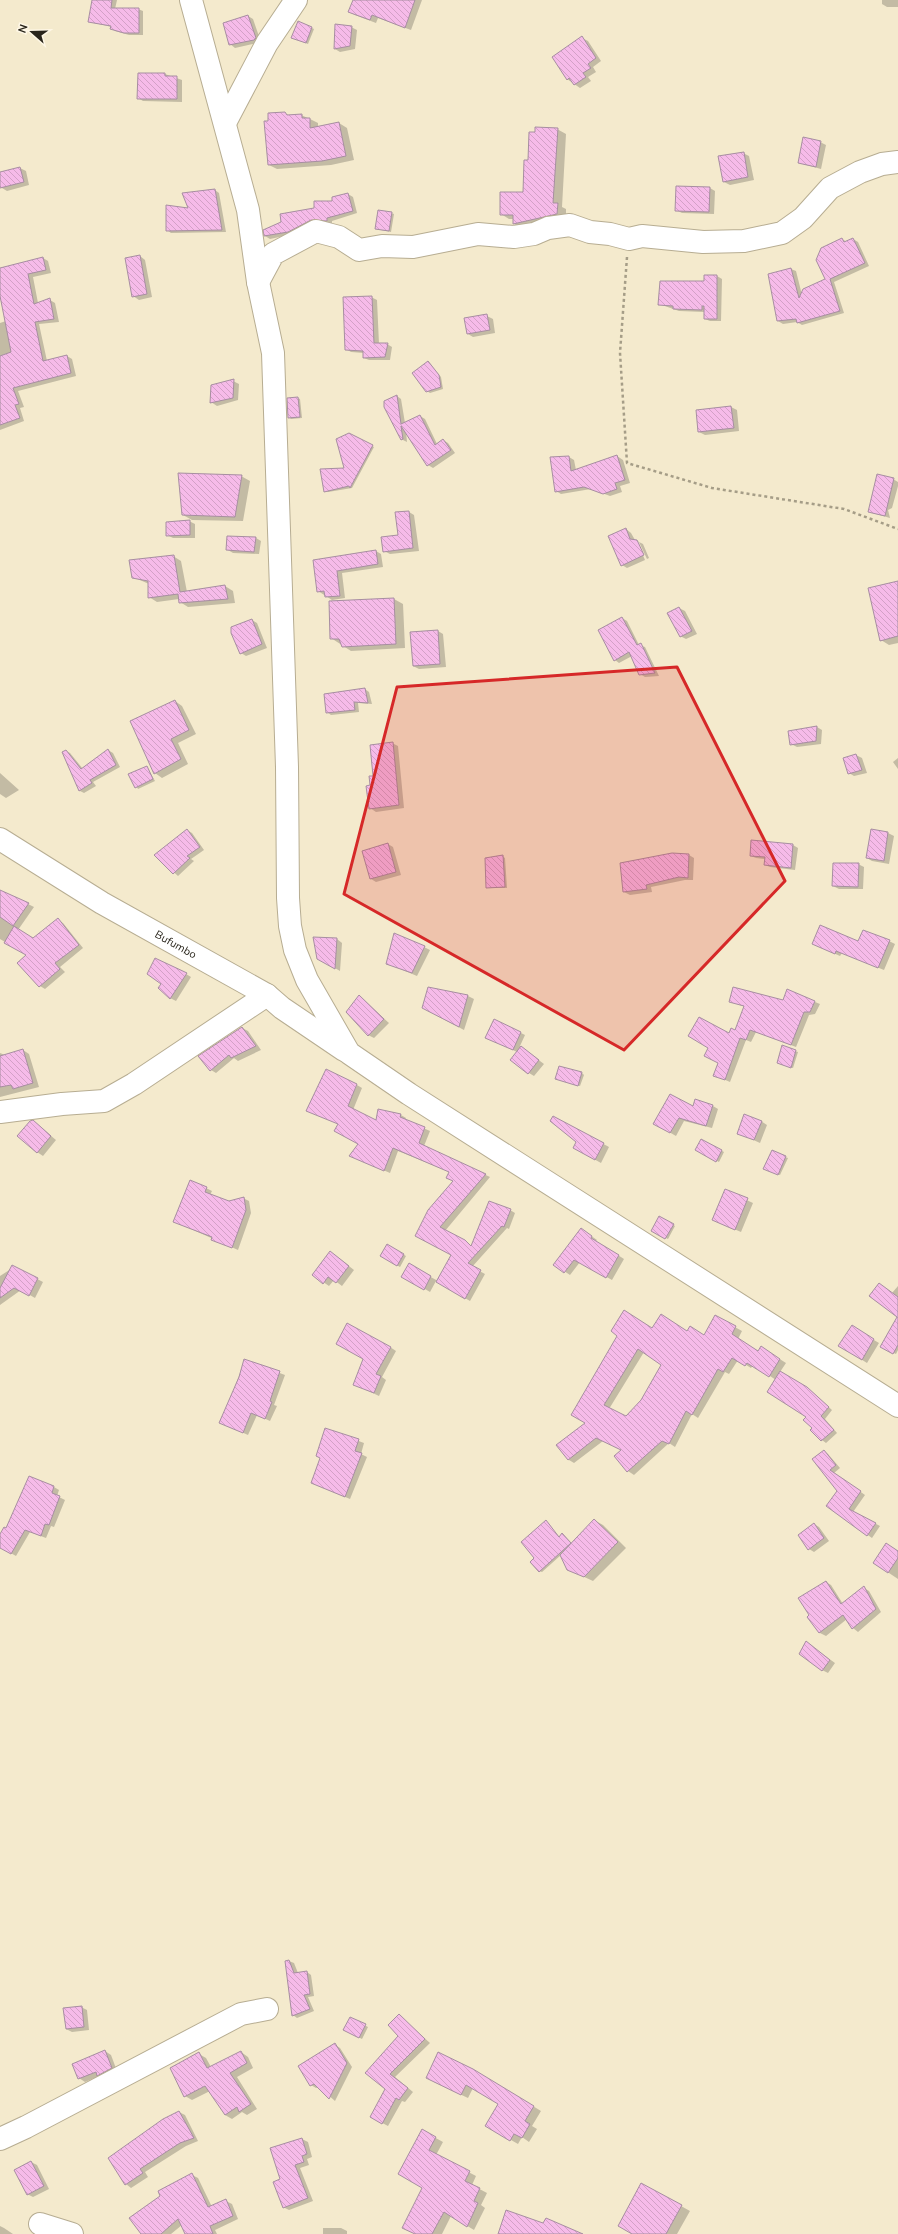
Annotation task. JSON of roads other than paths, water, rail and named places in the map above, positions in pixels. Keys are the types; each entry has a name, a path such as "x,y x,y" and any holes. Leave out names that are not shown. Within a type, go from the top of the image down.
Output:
{"street":[{"path":"191,0 248,210 258,282 273,353 287,767 288,898 290,926 296,950 307,980 349,1053"},
{"path":"225,123 267,43 296,0"},
{"path":"258,282 273,254 316,231 339,236 360,250 382,246 413,247 489,233 514,237 534,234 548,228 570,225 590,232 610,234 629,239 642,236 703,242 744,241 782,233 803,218 830,188 860,172 882,164 898,162"},
{"name":"Bufumbo","path":"0,839 102,904 267,995 282,1008 409,1094 898,1406"},
{"path":"0,1112 104,1101 134,1084 267,995"},
{"path":"0,2139 26,2127 241,2014 267,2009"},
{"path":"40,2224 72,2234"}]}
